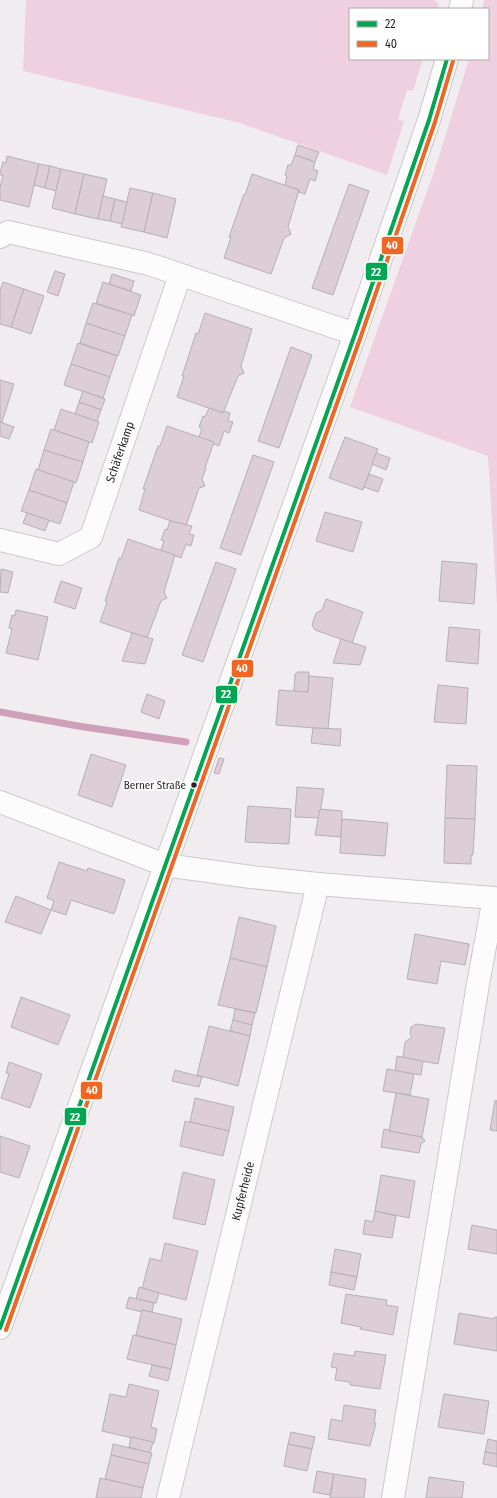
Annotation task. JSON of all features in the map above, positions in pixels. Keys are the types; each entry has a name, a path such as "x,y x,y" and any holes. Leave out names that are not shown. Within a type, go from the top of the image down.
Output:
{"street":[{"path":"0,1328 355,334 429,120 447,60"},
{"path":"0,237 8,232 149,264 355,334"},
{"name":"Schäferkamp","path":"0,540 59,554 91,537 180,275"},
{"path":"0,802 165,865 251,877 318,884 494,898 478,984 393,1498"},
{"name":"Kupferheide","path":"168,1498 318,884"}],"shaded area":[{"path":"26,0 435,0 439,4 438,8 349,8 349,60 423,60 413,91 407,90 398,120 404,121 387,175 240,123 23,71"},
{"path":"484,0 497,0 497,605 488,456 350,407 435,169 469,60 489,60 489,8 482,8"}],"building":[{"path":"298,145 319,152 315,162 295,155"},
{"path":"295,155 315,162 313,169 318,171 315,181 310,179 305,194 285,185 287,176 285,175 288,165 291,165"},
{"path":"7,156 39,164 29,207 0,200 0,187 3,175 0,175 0,173 3,162 6,163"},
{"path":"39,164 50,166 45,188 34,185"},
{"path":"50,166 61,169 56,191 45,188"},
{"path":"61,169 84,174 75,214 52,208"},
{"path":"84,174 107,179 98,219 75,214"},
{"path":"252,174 299,190 288,227 291,234 284,238 271,274 224,258 231,237 229,237"},
{"path":"349,184 369,191 333,295 312,288"},
{"path":"130,188 153,193 144,232 121,227"},
{"path":"153,193 176,199 167,238 144,232"},
{"path":"103,196 115,199 110,221 98,219"},
{"path":"115,199 127,202 122,224 110,221"},
{"path":"55,271 65,274 58,296 47,292"},
{"path":"112,274 134,281 131,291 109,284"},
{"path":"3,282 24,289 11,327 0,324 0,290"},
{"path":"103,282 141,295 134,316 96,303"},
{"path":"24,289 44,296 31,334 11,327"},
{"path":"93,303 132,315 125,336 86,323"},
{"path":"205,313 252,329 241,366 244,373 238,376 223,413 177,397 196,333 198,334"},
{"path":"86,323 125,336 118,356 80,343"},
{"path":"78,343 117,356 110,377 71,364"},
{"path":"291,347 312,355 279,448 258,441"},
{"path":"71,364 110,377 103,398 64,385"},
{"path":"0,380 14,384 2,422 0,422"},
{"path":"83,391 105,399 101,410 79,402"},
{"path":"79,402 101,410 97,421 75,414"},
{"path":"209,408 223,413 224,411 230,413 228,421 233,422 229,433 224,431 219,446 199,437 202,428 199,427 203,416 205,417"},
{"path":"61,409 99,422 92,443 54,430"},
{"path":"0,422 14,427 9,439 0,436"},
{"path":"167,426 214,442 202,479 205,486 199,488 186,526 139,510 145,489 143,489 158,446 160,446"},
{"path":"51,429 89,442 83,462 44,450"},
{"path":"345,437 378,449 363,490 329,478"},
{"path":"44,450 83,462 76,483 38,470"},
{"path":"376,453 390,458 386,470 372,464"},
{"path":"253,455 274,462 241,555 220,548"},
{"path":"36,469 74,482 67,503 29,490"},
{"path":"369,474 383,479 378,492 364,487"},
{"path":"29,490 67,503 60,524 21,511"},
{"path":"325,512 362,522 353,552 316,541"},
{"path":"27,513 49,520 45,531 23,523"},
{"path":"170,521 192,526 189,534 194,535 191,546 186,544 181,558 161,550 164,541 161,540"},
{"path":"128,539 175,555 164,592 167,598 161,601 147,638 100,622 119,558 121,559"},
{"path":"442,561 477,564 474,604 439,601"},
{"path":"216,562 236,569 203,662 182,655"},
{"path":"1,569 13,572 8,593 0,592"},
{"path":"61,581 82,588 75,609 54,602"},
{"path":"326,599 363,612 352,643 315,630 312,625 316,613 322,610"},
{"path":"16,610 48,617 38,660 6,653 12,629 9,628 12,615 15,616"},
{"path":"449,627 480,630 478,664 446,661"},
{"path":"132,633 153,639 145,664 122,661"},
{"path":"341,639 366,647 360,665 333,663"},
{"path":"298,672 309,672 308,692 294,691 295,674"},
{"path":"309,676 333,678 328,729 276,725 279,690 308,692"},
{"path":"438,685 468,688 466,724 434,722"},
{"path":"147,694 165,701 159,719 141,712"},
{"path":"313,728 341,729 340,746 311,743"},
{"path":"91,754 126,765 112,807 78,795"},
{"path":"219,758 224,759 219,774 214,773"},
{"path":"447,765 477,766 475,819 445,818"},
{"path":"297,787 324,789 319,818 295,817"},
{"path":"248,806 291,809 289,844 245,842"},
{"path":"320,809 342,811 341,837 315,835"},
{"path":"445,818 475,819 471,864 444,863"},
{"path":"342,819 388,823 385,856 340,853"},
{"path":"59,862 87,871 88,868 125,880 114,914 71,900 66,915 51,910 54,901 47,898"},
{"path":"16,896 51,910 41,934 5,922"},
{"path":"239,917 276,926 267,967 230,958"},
{"path":"415,934 469,944 465,965 441,961 437,984 407,979"},
{"path":"230,958 267,967 256,1013 218,1005"},
{"path":"21,997 70,1015 58,1045 11,1027"},
{"path":"235,1009 255,1013 252,1025 233,1020"},
{"path":"233,1020 252,1025 250,1036 230,1031"},
{"path":"416,1024 445,1028 438,1064 403,1058 405,1042 412,1037 410,1034 411,1027"},
{"path":"209,1026 250,1036 238,1086 197,1075"},
{"path":"397,1056 423,1061 421,1075 395,1071"},
{"path":"9,1062 42,1074 30,1108 1,1098 9,1074 6,1073"},
{"path":"387,1069 414,1074 410,1095 383,1091"},
{"path":"175,1070 202,1077 199,1087 172,1081"},
{"path":"396,1093 429,1099 422,1137 389,1131"},
{"path":"195,1098 234,1107 229,1131 190,1122"},
{"path":"495,1100 497,1101 497,1131 490,1130"},
{"path":"185,1121 229,1131 223,1156 180,1146"},
{"path":"384,1129 422,1137 425,1141 421,1144 419,1153 381,1147"},
{"path":"0,1136 30,1146 19,1178 0,1172"},
{"path":"183,1172 215,1180 205,1225 173,1218"},
{"path":"381,1175 415,1181 409,1218 375,1211"},
{"path":"375,1211 396,1216 392,1238 363,1234 365,1220 373,1222"},
{"path":"472,1225 497,1230 497,1254 468,1249"},
{"path":"165,1243 198,1251 186,1300 142,1289 150,1258 161,1261"},
{"path":"335,1249 361,1254 357,1277 331,1272"},
{"path":"331,1272 357,1277 354,1290 329,1285"},
{"path":"139,1287 159,1293 156,1303 136,1299"},
{"path":"346,1294 387,1300 386,1305 398,1307 393,1335 360,1329 361,1327 341,1323"},
{"path":"129,1297 154,1303 152,1312 142,1310 142,1312 126,1308"},
{"path":"142,1310 182,1319 176,1345 136,1335"},
{"path":"459,1313 494,1319 497,1317 497,1351 454,1344"},
{"path":"133,1335 176,1345 171,1369 127,1359"},
{"path":"355,1351 386,1355 380,1389 350,1385 350,1382 335,1380 337,1368 331,1367 334,1353 354,1356"},
{"path":"152,1365 171,1369 168,1381 149,1376"},
{"path":"129,1384 159,1391 151,1427 157,1429 154,1443 102,1431 110,1394 126,1397"},
{"path":"444,1394 489,1401 484,1434 438,1427"},
{"path":"344,1405 376,1410 374,1423 376,1423 370,1446 328,1439 331,1419 342,1421"},
{"path":"291,1432 315,1437 312,1449 288,1444"},
{"path":"131,1437 153,1442 150,1453 129,1447"},
{"path":"488,1439 497,1441 497,1454 485,1452"},
{"path":"113,1444 152,1453 149,1464 111,1455"},
{"path":"288,1444 312,1449 307,1471 284,1466"},
{"path":"485,1452 497,1454 497,1467 483,1464"},
{"path":"111,1455 149,1464 143,1488 105,1479"},
{"path":"317,1471 334,1474 330,1495 313,1492"},
{"path":"334,1474 366,1479 364,1498 330,1498"},
{"path":"429,1477 464,1482 462,1498 426,1498"},
{"path":"100,1478 143,1488 141,1498 96,1498"}],"waterway":[{"path":"0,712 78,726 186,742"}],"transit line":[{"name":"22","path":"0,1328 355,334 429,120 447,60"},
{"name":"40","path":"6,1330 361,336 435,122 453,61"}],"place":[{"name":"Berner Straße","path":"194,785"}]}
